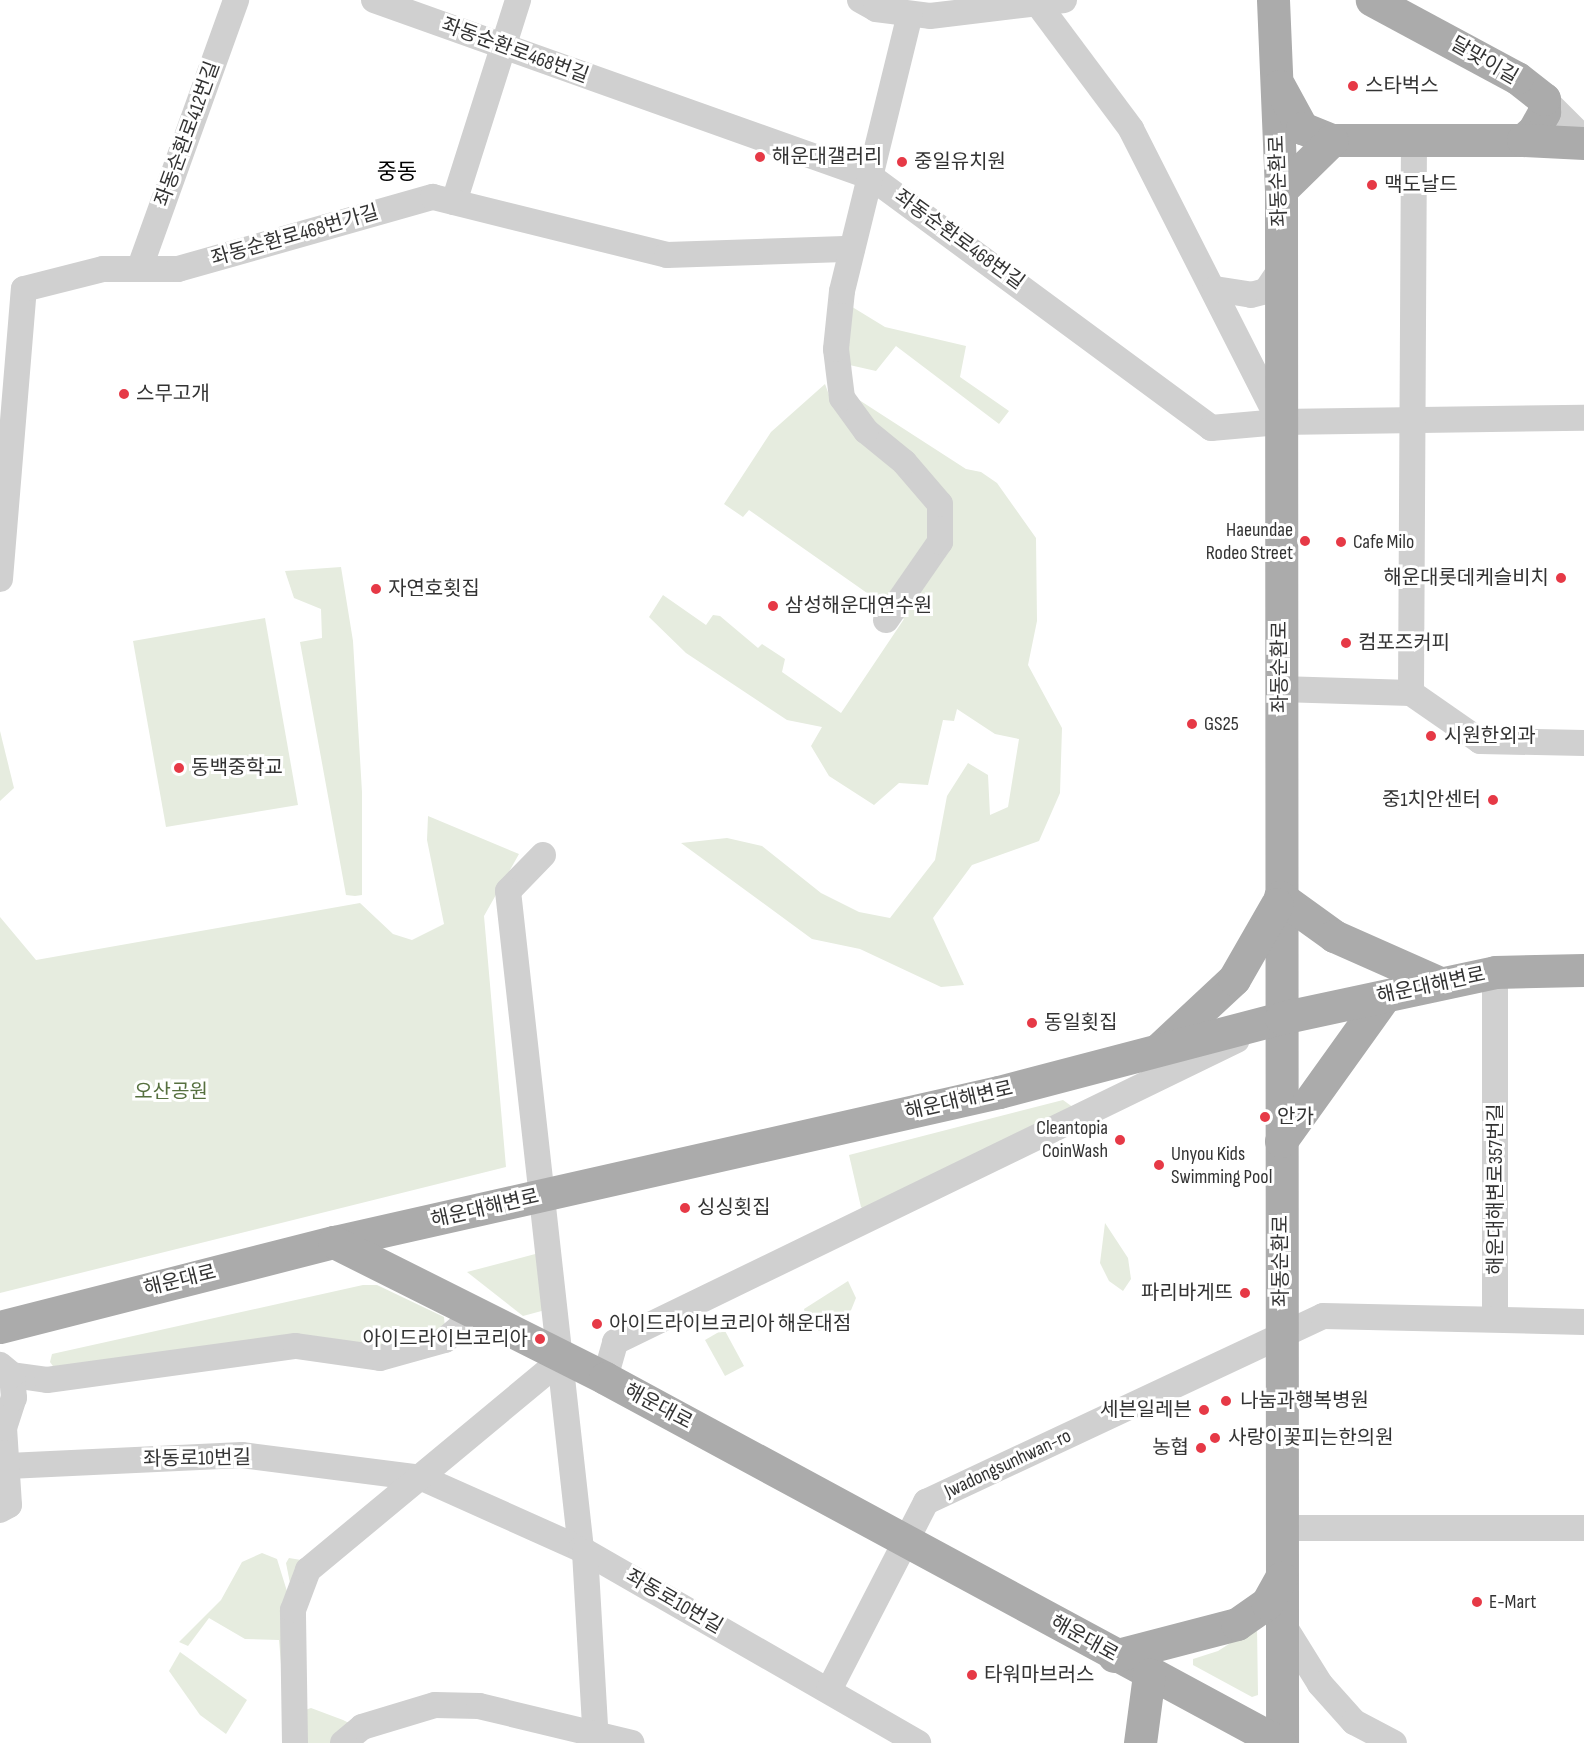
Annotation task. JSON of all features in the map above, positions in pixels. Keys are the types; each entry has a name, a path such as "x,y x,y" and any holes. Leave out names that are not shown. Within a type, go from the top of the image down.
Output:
{"main road":[{"name":"좌동순환로","path":"1273,0 1281,190 1281,1743"},
{"name":"달맞이길","path":"1384,4 1517,78 1544,99"},
{"path":"1276,79 1302,128 1332,140 1584,141"},
{"path":"1523,140 1538,125 1544,99"},
{"path":"1281,190 1332,140"},
{"path":"1157,1050 1240,970 1280,897 1334,936 1440,983"},
{"name":"해운대해변로","path":"334,1242 544,1196 1157,1050 1281,1018 1440,983 1495,972 1584,970"},
{"path":"1281,1141 1385,996"},
{"name":"해운대로","path":"0,1326 334,1242 477,1313 562,1359 605,1378 1149,1675 1281,1743"},
{"path":"1114,1656 1237,1624 1267,1603 1281,1578"},
{"path":"1140,1743 1149,1675"}],"street":[{"name":"좌동순환로412번길","path":"140,267 236,0"},
{"name":"좌동순환로468번길","path":"374,0 871,177 1211,428 1280,422 1584,418"},
{"path":"454,202 518,0"},
{"path":"860,0 876,9 910,15 1046,2 1131,129 1215,289 1280,422"},
{"path":"886,620 940,542 940,504 904,462 866,431 842,398 836,349 852,249 910,15"},
{"name":"달맞이길","path":"1544,99 1584,141"},
{"path":"1411,693 1414,141"},
{"name":"좌동순환로468번가길","path":"0,579 7,406 24,289 103,269 140,267 178,269 433,197 667,255 852,249"},
{"path":"1215,289 1251,296 1266,291 1280,270"},
{"path":"1280,689 1411,693 1480,741 1584,743"},
{"path":"543,855 508,891 583,1550 596,1739"},
{"name":"해운대해변로357번길","path":"1495,972 1495,1318"},
{"path":"605,1378 615,1342 1281,1018"},
{"path":"5,1507 8,1466 4,1428 14,1398 6,1370 47,1380 296,1346 380,1358 445,1340 477,1313"},
{"name":"좌동순환로","path":"1281,1335 1323,1316 1495,1318"},
{"path":"1495,1318 1584,1322"},
{"name":"Jwadongsunhwan-ro","path":"829,1690 926,1502 1281,1335"},
{"path":"295,1743 293,1610 308,1570 403,1486 422,1478 562,1359"},
{"name":"좌동로10번길","path":"8,1466 242,1455 422,1478 583,1550 918,1743"},
{"path":"1281,1528 1584,1528"},
{"path":"1281,1621 1320,1684 1354,1722 1394,1743"},
{"path":"343,1743 386,1717 435,1705 479,1706 596,1739 632,1743"}],"green space":[{"path":"849,305 885,327 966,346 960,377 1009,411 999,424 896,346 876,371 845,364"},
{"path":"825,384 832,403 856,398 966,469 981,472 997,483 1036,538 1037,621 1028,665 1062,728 1060,793 1039,841 972,865 933,918 964,985 941,987 860,949 812,939 681,843 727,838 762,846 821,893 859,912 890,918 935,860 947,796 968,763 988,775 990,815 1008,807 1019,739 995,734 957,709 954,721 943,720 928,785 899,783 874,805 829,776 811,746 822,727 787,720 686,653 649,617 663,595 706,625 713,615 720,616 758,648 762,644 785,659 782,672 841,713 904,619 749,510 743,517 724,504 771,432"},
{"path":"341,567 353,641 362,792 362,895 355,896 346,895 300,642 322,638 321,609 294,598 285,571"},
{"path":"265,618 298,805 166,827 133,641"},
{"path":"0,731 14,788 0,801"},
{"name":"오산공원","path":"428,816 519,854 484,916 506,1167 0,1293 0,917 36,960 360,903 393,934 412,940 444,924 427,840"},
{"path":"1063,1100 1074,1108 866,1211 861,1207 849,1155"},
{"path":"1105,1223 1128,1258 1131,1279 1123,1291 1109,1281 1100,1263"},
{"path":"539,1253 549,1309 523,1316 467,1272"},
{"path":"848,1281 856,1298 847,1320 819,1331 807,1322 804,1309"},
{"path":"363,1285 377,1285 444,1317 445,1328 379,1349 55,1369 50,1362 52,1354"},
{"path":"724,1329 744,1366 725,1376 705,1340"},
{"path":"262,1553 277,1559 290,1601 282,1676 279,1640 245,1639 209,1618 188,1646 179,1642 221,1600 242,1562"},
{"path":"289,1558 307,1561 292,1593 286,1563"},
{"path":"1257,1626 1258,1695 1252,1697 1193,1665 1193,1659 1218,1651"},
{"path":"180,1652 247,1700 226,1734 200,1715 169,1671"},
{"path":"311,1708 349,1723 331,1743 304,1743 305,1710"}],"place":[{"name":"스타벅스","path":"1353,86"},
{"name":"해운대갤러리","path":"760,157"},
{"name":"중일유치원","path":"902,162"},
{"name":"맥도날드","path":"1372,185"},
{"name":"스무고개","path":"124,394"},
{"name":"Haeundae Rodeo Street","path":"1305,541"},
{"name":"Cafe Milo","path":"1341,542"},
{"name":"해운대롯데케슬비치","path":"1561,578"},
{"name":"자연호횟집","path":"376,589"},
{"name":"삼성해운대연수원","path":"773,606"},
{"name":"컴포즈커피","path":"1346,643"},
{"name":"GS25","path":"1192,724"},
{"name":"시원한외과","path":"1431,736"},
{"name":"동백중학교","path":"179,768"},
{"name":"중1치안센터","path":"1493,800"},
{"name":"동일횟집","path":"1032,1023"},
{"name":"안가","path":"1265,1117"},
{"name":"Cleantopia CoinWash","path":"1120,1140"},
{"name":"Unyou Kids Swimming Pool","path":"1159,1165"},
{"name":"싱싱횟집","path":"685,1208"},
{"name":"파리바게뜨","path":"1245,1293"},
{"name":"아이드라이브코리아 해운대점","path":"597,1324"},
{"name":"아이드라이브코리아","path":"540,1339"},
{"name":"나눔과행복병원","path":"1226,1401"},
{"name":"세븐일레븐","path":"1204,1410"},
{"name":"사랑이꽃피는한의원","path":"1215,1438"},
{"name":"농협","path":"1201,1448"},
{"name":"E-Mart","path":"1477,1602"},
{"name":"타워마브러스","path":"972,1675"}],"district":[{"name":"중동","path":"397,173"}]}
